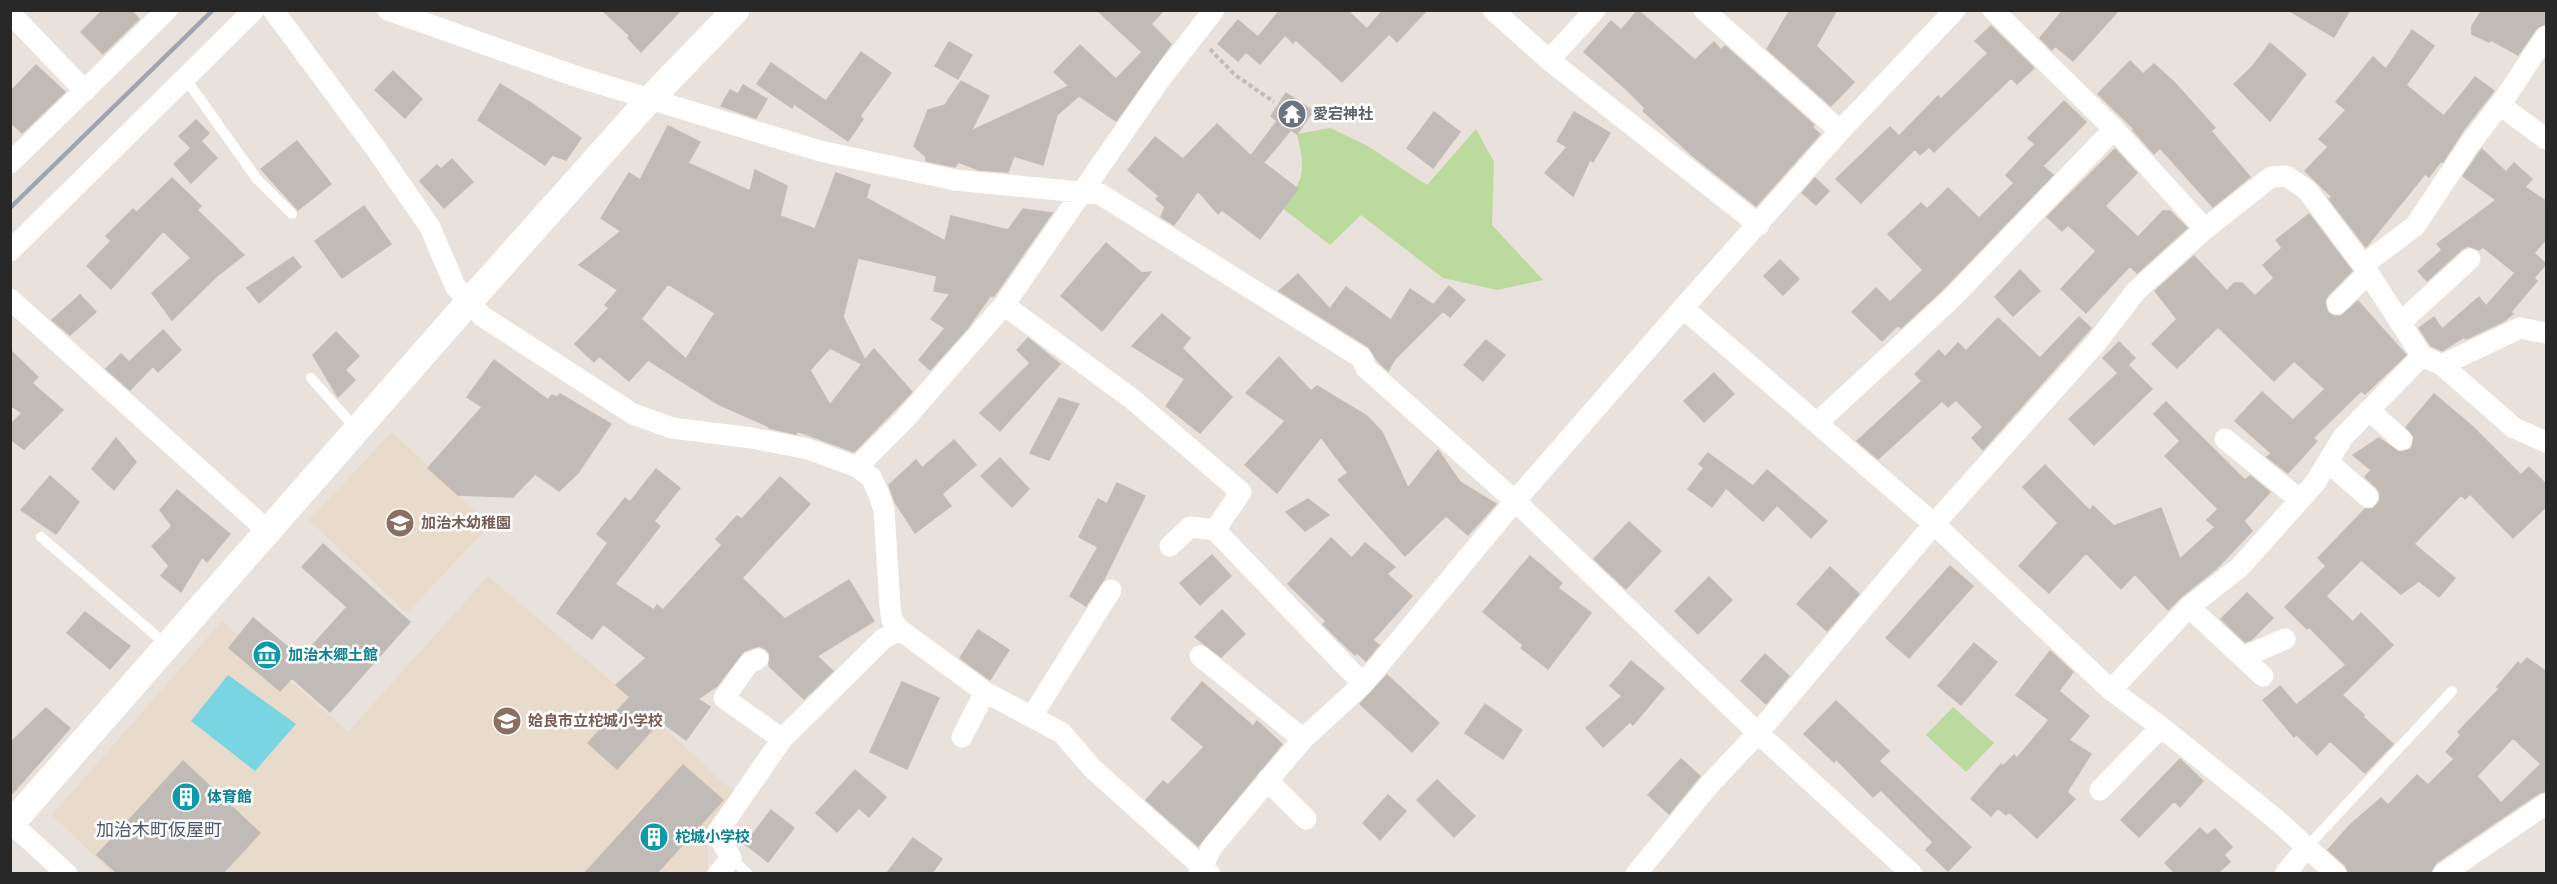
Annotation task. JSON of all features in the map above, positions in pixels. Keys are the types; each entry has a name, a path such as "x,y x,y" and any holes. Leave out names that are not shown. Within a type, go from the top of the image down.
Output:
{"street":[{"path":"10,163 167,10"},
{"path":"10,251 254,10"},
{"path":"273,10 376,149 430,227 455,286 482,316 633,414 672,428 752,438 808,449 857,467 871,477 884,510 890,608 892,620 900,630 985,692 1062,733 1093,769 1204,871 1212,847 1303,739 1363,684 1515,501 1683,308 1840,131 1955,10"},
{"path":"388,10 650,100 820,151 955,180 1100,194 1362,358 1366,368 1515,501 1758,733 1912,873"},
{"path":"67,873 11,824 468,303 650,100 736,10"},
{"path":"857,467 903,421 1004,305 1081,192 1214,10"},
{"path":"1493,10 1549,60 1759,225"},
{"path":"1549,60 1595,10"},
{"path":"1704,10 1840,131"},
{"path":"1993,10 2114,129 2205,229"},
{"path":"10,13 85,91"},
{"path":"2337,304 2366,269 2415,226 2469,145 2500,105 2547,36"},
{"path":"2500,105 2547,139"},
{"path":"1818,422 1951,299 2114,129"},
{"path":"1636,873 1709,785 1758,733 1934,524 2096,343 2136,291 2205,229 2271,177 2286,176 2307,190 2366,269 2421,356 2442,365 2514,428 2547,442"},
{"path":"2400,323 2470,260"},
{"path":"10,299 269,532"},
{"path":"1004,305 1131,398 1241,492 1215,530"},
{"path":"1683,308 1934,524 2111,690 2161,727 2336,873"},
{"path":"2442,365 2520,328 2547,333"},
{"path":"2111,690 2189,607 2240,567 2315,483 2343,437 2421,356"},
{"path":"2369,410 2402,440"},
{"path":"2225,439 2300,500"},
{"path":"2328,462 2368,497"},
{"path":"1170,546 1190,526 1215,530 1363,684"},
{"path":"1032,716 1111,590"},
{"path":"2189,607 2263,676"},
{"path":"724,866 717,834 782,739 883,639 900,630"},
{"path":"2243,657 2285,639"},
{"path":"1200,656 1303,739"},
{"path":"758,659 749,663 724,698 782,739"},
{"path":"962,737 985,692"},
{"path":"2100,790 2161,727"},
{"path":"1268,780 1306,819"},
{"path":"2444,873 2547,804"},
{"path":"2285,873 2307,847"}],"lane":[{"path":"186,78 257,179 292,214"},
{"path":"311,378 357,431"},
{"path":"41,537 168,646"},
{"path":"2307,847 2452,691"},
{"path":"724,866 748,873"}],"path":[{"path":"1195,34 1235,75 1274,102"}],"shaded area":[{"name":"加治木幼稚園","path":"392,432 490,525 407,613 309,520"},
{"name":"姶良市立柁城小学校","path":"488,576 644,709 736,794 708,833 708,874 112,873 52,815 222,621 348,732"}],"green space":[{"path":"1330,128 1366,145 1427,185 1476,129 1494,162 1492,225 1543,280 1497,290 1443,278 1361,215 1330,245 1281,207 1295,189 1301,174 1297,134"},
{"path":"1953,707 1994,743 1966,772 1926,735"}],"water":[{"path":"228,675 296,724 255,771 191,721"}],"building":[{"path":"103,10 131,10 139,19 103,54 81,32"},
{"path":"602,10 681,10 641,52 628,38 629,35"},
{"path":"1097,10 1164,10 1151,24 1171,44 1116,121 1079,96 1057,115 1043,165 1014,156 1008,172 979,170 958,162 955,167 926,161 926,157 914,146 928,110 945,105 961,81 989,96 971,131 1069,86 1054,72 1080,45 1116,79 1142,52"},
{"path":"1280,10 1347,10 1367,29 1383,10 1427,10 1397,42 1389,34 1342,82 1296,40 1293,43 1285,35 1260,64 1246,52 1238,61 1218,44 1238,20 1258,37"},
{"path":"1638,10 1695,60 1714,42 1721,50 1725,46 1814,125 1812,127 1820,134 1756,206 1694,157 1643,111 1645,108 1626,89 1584,52 1611,21 1621,30"},
{"path":"1790,10 1837,10 1816,46 1854,82 1831,106 1767,49"},
{"path":"2063,10 2119,10 2073,61 2055,46 2052,50 2040,38"},
{"path":"2288,10 2350,10 2334,37"},
{"path":"2482,10 2547,10 2547,23 2536,29 2518,55 2491,40 2489,42 2472,34 2472,26"},
{"path":"1991,26 2034,68 2017,84 2011,78 1934,152 1929,147 1920,155 1915,149 1861,203 1836,179 1890,127 1899,136 1938,96 1941,99 1988,53 1975,41"},
{"path":"2412,30 2434,46 2406,85 2444,116 2475,77 2494,91 2464,129 2443,162 2441,161 2429,177 2425,174 2366,247 2329,199 2332,197 2305,171 2328,147 2319,139 2346,110 2336,102 2373,57 2386,69"},
{"path":"949,42 972,55 958,79 935,66"},
{"path":"2270,43 2306,74 2270,121 2234,84 2252,67"},
{"path":"861,52 891,73 860,116 863,119 848,141 794,104 792,108 757,84 771,63 826,101"},
{"path":"2130,61 2143,74 2154,64 2175,83 2215,128 2211,131 2250,177 2213,207 2160,148 2154,154 2134,129 2098,94"},
{"path":"36,65 65,92 22,133 10,122 10,92"},
{"path":"393,71 422,99 405,118 375,90"},
{"path":"500,84 581,138 566,160 552,155 545,165 478,120"},
{"path":"743,85 767,99 756,118 721,106 730,90 738,94"},
{"path":"1286,93 1313,111 1297,134 1291,130 1264,162 1253,153 1277,121 1271,116"},
{"path":"2064,101 2086,122 2043,166 2053,175 1942,290 1901,328 1898,325 1882,341 1852,312 1876,288 1890,302 1923,270 1888,234 1921,203 1927,209 1948,188 1979,218 2014,183 2006,175 2035,144 2028,138"},
{"path":"1434,112 1460,132 1433,168 1407,148"},
{"path":"1574,112 1610,133 1593,162 1590,160 1573,196 1545,173 1567,147 1557,141"},
{"path":"196,120 209,133 201,141 217,158 191,183 174,164 191,148 179,136"},
{"path":"1217,124 1251,156 1252,154 1298,189 1260,239 1222,210 1218,214 1198,191 1174,225 1161,217 1165,207 1156,199 1159,196 1128,170 1155,137 1183,159"},
{"path":"668,126 700,142 688,163 750,191 755,170 787,186 780,216 815,229 836,173 870,185 866,198 945,241 951,216 1008,230 1023,209 1052,213 994,296 990,296 967,329 930,370 919,360 945,328 931,319 950,294 934,291 937,276 858,258 843,317 865,360 874,349 912,392 854,452 797,431 796,434 769,428 718,404 648,360 629,381 599,356 594,362 575,344 609,308 605,305 618,290 579,265 621,231 601,218 629,173 640,180","holes":["668,284 715,313 686,359 641,319","830,348 862,364 830,405 810,370"]},
{"path":"297,141 331,184 298,210 261,169"},
{"path":"2115,149 2137,173 2105,206 2138,237 2163,211 2170,211 2187,228 2137,273 2130,266 2086,313 2061,289 2096,251 2068,225 2062,231 2047,217"},
{"path":"2482,149 2506,172 2514,163 2532,179 2525,187 2547,202 2547,238 2534,253 2546,264 2534,278 2537,281 2511,312 2513,314 2504,321 2466,339 2464,337 2442,351 2431,346 2419,328 2434,317 2442,329 2479,297 2486,306 2515,273 2483,247 2479,250 2468,246 2427,281 2418,271 2442,250 2437,244 2496,200 2463,176"},
{"path":"452,159 473,182 444,208 420,181 437,165 441,169"},
{"path":"172,178 201,206 197,210 244,255 217,276 172,320 152,293 191,258 163,231 111,289 87,266 111,241 106,236 133,209 137,212"},
{"path":"1815,178 1829,191 1816,205 1802,193"},
{"path":"364,206 391,244 342,278 315,241"},
{"path":"2309,214 2352,271 2328,295 2325,301 2328,313 2341,316 2358,301 2406,355 2365,394 2361,391 2313,438 2317,441 2288,473 2267,457 2271,453 2235,421 2262,392 2293,420 2325,389 2294,361 2274,381 2218,327 2177,368 2152,344 2177,319 2155,291 2194,256 2227,291 2234,283 2242,283 2255,296 2274,278 2263,265 2282,248 2276,240"},
{"path":"1106,243 1142,273 1151,272 1102,331 1061,296"},
{"path":"293,257 301,267 259,303 247,288"},
{"path":"1780,260 1799,279 1783,295 1764,276"},
{"path":"2020,270 2040,291 2013,316 1995,297"},
{"path":"1298,274 1330,309 1346,287 1391,320 1410,289 1443,311 1395,359 1388,371 1369,347 1279,291"},
{"path":"1449,286 1465,300 1450,317 1434,304"},
{"path":"80,295 96,312 70,335 52,320"},
{"path":"1162,314 1190,338 1182,348 1232,397 1200,433 1166,406 1185,379 1132,346"},
{"path":"2079,317 2091,328 1983,450 1972,438 1983,427 1956,400 1948,407 1942,401 1878,459 1857,441 1922,381 1915,374 1939,350 1945,357 1958,343 1966,351 1998,318 2040,358"},
{"path":"163,330 181,350 158,372 153,366 130,390 106,369 121,354 129,362"},
{"path":"336,332 359,356 345,370 355,380 338,397 313,355"},
{"path":"1028,338 1060,364 1000,431 980,413 1030,363 1017,350"},
{"path":"1486,340 1505,355 1483,381 1464,365"},
{"path":"2119,342 2135,358 2128,365 2152,389 2094,445 2069,419 2118,373 2103,358"},
{"path":"10,350 38,377 32,383 63,410 24,449 10,439 10,425 22,413 10,405"},
{"path":"1279,357 1311,391 1317,386 1367,416 1382,432 1408,488 1438,450 1460,482 1496,504 1468,535 1446,516 1405,556 1338,480 1348,473 1321,437 1277,493 1245,465 1285,421 1246,393"},
{"path":"494,360 548,400 552,395 557,397 560,394 611,424 578,473 559,491 535,474 513,497 458,495 428,468 482,407 467,397"},
{"path":"1714,373 1734,394 1704,422 1684,401"},
{"path":"2434,394 2472,426 2521,475 2529,467 2547,485 2547,506 2513,538 2470,494 2465,499 2461,495 2414,544 2455,578 2439,597 2419,581 2401,594 2361,560 2326,596 2353,622 2361,613 2393,645 2342,695 2393,744 2365,773 2330,741 2317,755 2297,735 2294,737 2263,700 2280,686 2296,705 2346,665 2309,627 2307,629 2285,607 2326,566 2318,558 2365,509 2373,509 2380,500 2377,488 2365,477 2371,470 2353,455 2379,438 2399,452 2411,449 2414,437 2406,427"},
{"path":"1059,398 1079,404 1049,460 1030,453"},
{"path":"2166,402 2245,480 2250,476 2270,492 2244,521 2252,531 2216,569 2168,610 2135,574 2121,589 2086,553 2049,593 2019,566 2058,523 2023,487 2045,465 2090,511 2093,506 2114,526 2161,508 2180,559 2215,527 2207,520 2218,509 2165,456 2180,441 2154,414"},
{"path":"116,438 136,462 114,490 92,469"},
{"path":"954,440 976,465 942,494 951,506 915,533 895,502 889,485 916,460 922,468"},
{"path":"1708,453 1753,486 1767,470 1827,521 1811,538 1777,505 1763,521 1726,488 1712,507 1688,489 1704,468 1699,464"},
{"path":"1000,458 1029,489 1012,507 981,476"},
{"path":"656,469 680,488 654,521 660,526 615,584 654,610 657,605 663,610 722,545 716,539 737,516 742,519 780,477 810,504 742,578 785,619 849,580 874,621 817,656 833,671 804,699 769,666 770,654 766,649 759,646 744,651 717,686 698,699 710,707 686,740 660,721 617,769 588,743 630,697 616,685 646,658 603,624 592,639 557,613 608,543 597,534 625,498 630,502"},
{"path":"50,476 79,502 56,534 21,510"},
{"path":"1117,483 1145,496 1104,579 1086,606 1070,596 1098,547 1079,537 1098,499 1107,504"},
{"path":"177,490 230,534 207,562 202,557 181,592 161,576 169,566 152,546 172,526 160,510"},
{"path":"1308,499 1329,515 1305,531 1286,512"},
{"path":"1629,522 1661,551 1626,589 1594,559"},
{"path":"1331,538 1352,558 1365,543 1395,567 1387,574 1412,596 1373,640 1379,645 1366,661 1357,653 1355,655 1337,638 1323,624 1326,621 1288,584"},
{"path":"323,544 410,622 330,712 292,678 280,691 229,648 253,618 301,658 347,607 302,567"},
{"path":"1212,555 1231,576 1200,605 1180,583"},
{"path":"1530,556 1562,583 1558,588 1591,613 1548,669 1521,648 1523,645 1483,612"},
{"path":"1950,566 1973,586 1909,658 1886,638"},
{"path":"1830,567 1859,594 1827,631 1797,604"},
{"path":"1709,577 1732,600 1698,634 1675,611"},
{"path":"2247,593 2273,618 2251,640 2245,642 2221,619"},
{"path":"1222,610 1245,634 1221,657 1195,637"},
{"path":"85,612 130,646 110,669 67,633"},
{"path":"978,630 1009,650 990,680 960,658"},
{"path":"1974,643 1997,662 1961,705 1938,686"},
{"path":"2050,651 2073,672 2059,691 2089,716 2069,740 2091,754 2067,792 2075,799 2037,838 2009,812 2006,815 1998,808 1991,816 1971,799 2001,764 2003,766 2014,755 2017,758 2049,720 2016,695"},
{"path":"1765,654 1789,676 1766,704 1741,681"},
{"path":"2527,658 2547,672 2547,791 2539,793 2436,863 2430,873 2349,873 2345,865 2328,850 2350,825 2381,798 2388,805 2417,775 2428,785 2454,759 2446,752 2461,735 2458,732 2499,689 2497,687 2518,662 2521,665","holes":["2513,738 2541,764 2501,803 2477,776"]},
{"path":"1631,661 1664,688 1633,725 1630,722 1603,747 1586,728 1622,696 1610,686"},
{"path":"1387,675 1439,723 1412,752 1360,704"},
{"path":"902,682 939,698 907,769 870,752"},
{"path":"1202,682 1253,726 1257,721 1282,744 1198,846 1146,800 1163,781 1168,785 1204,747 1171,719"},
{"path":"1836,701 1889,751 1879,761 1971,847 1948,871 1926,850 1933,842 1881,790 1873,797 1836,759 1834,762 1804,734"},
{"path":"1485,704 1522,730 1503,759 1465,733"},
{"path":"46,708 70,728 10,796 10,743"},
{"path":"1681,759 1700,776 1669,814 1648,795"},
{"path":"2180,759 2203,781 2180,807 2174,801 2139,837 2121,820"},
{"name":"体育館","path":"183,761 260,833 223,873 117,873 97,855"},
{"name":"柁城小学校","path":"683,765 723,800 657,873 585,873"},
{"path":"855,770 886,797 869,817 859,808 837,832 816,813"},
{"path":"1437,780 1475,816 1454,837 1417,800"},
{"path":"1388,795 1406,811 1380,840 1363,823"},
{"path":"771,810 794,828 768,862 745,844"},
{"path":"2200,828 2207,835 2215,829 2232,847 2224,855 2230,862 2218,873 2175,873 2165,863"},
{"path":"913,838 942,859 932,873 887,873"}],"railway":[{"path":"10,208 213,10"}],"place":[{"name":"愛宕神社","path":"1292,114"},
{"name":"加治木幼稚園","path":"400,523"},
{"name":"加治木郷土館","path":"267,655"},
{"name":"姶良市立柁城小学校","path":"507,721"},
{"name":"体育館","path":"186,797"},
{"name":"柁城小学校","path":"654,837"}],"district":[{"name":"加治木町仮屋町","path":"159,830"}]}
